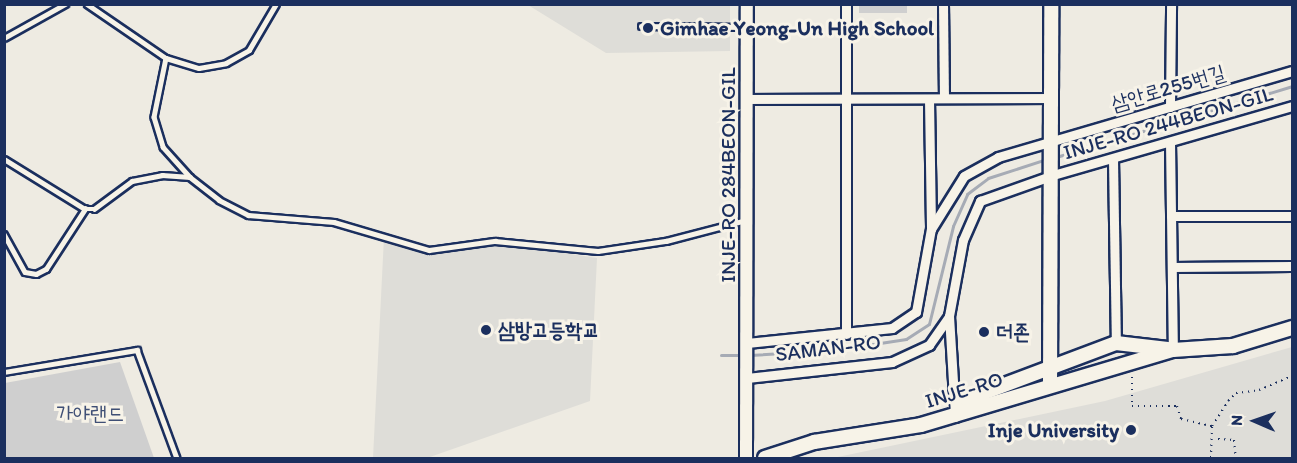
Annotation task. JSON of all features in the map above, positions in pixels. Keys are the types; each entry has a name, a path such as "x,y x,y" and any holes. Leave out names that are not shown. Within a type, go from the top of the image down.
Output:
{"main road":[{"path":"1050,385 1053,173 1051,4"},
{"name":"INJE-RO","path":"765,459 814,442 921,425 955,416 1050,385 1173,350 1233,346 1293,328"},
{"path":"955,416 967,399 1051,364 1116,343 1173,350"}],"street":[{"name":"INJE-RO 284BEON-GIL","path":"747,4 747,373"},
{"path":"846,4 846,334"},
{"path":"943,4 944,98"},
{"path":"1170,107 1171,4"},
{"name":"삼안로255번길","path":"1053,143 1293,71"},
{"path":"747,99 1052,98"},
{"path":"929,99 931,229"},
{"name":"INJE-RO 244BEON-GIL","path":"1053,173 1113,159 1293,106"},
{"path":"1170,142 1173,350"},
{"name":"SAMAN-RO","path":"747,345 892,328 916,312 931,229 964,176 998,157 1053,143"},
{"path":"1113,159 1116,343"},
{"name":"SAMAN-RO","path":"747,373 892,362 929,345 949,316 963,240 980,201 1053,173"},
{"path":"1171,216 1293,216"},
{"path":"1172,267 1293,266"},
{"path":"949,316 955,416"},
{"path":"746,459 747,373"}],"lane":[{"path":"4,38 65,4"},
{"path":"87,4 166,58 199,68 226,63 249,50 276,4"},
{"path":"641,26 747,27"},
{"path":"166,58 154,117 163,147 190,177 219,200 248,215 334,222 429,249 495,241 598,251 666,242 748,219"},
{"path":"4,159 85,208 94,210 132,182 162,175 190,177"},
{"path":"4,234 25,272 36,274 46,269 85,208"},
{"path":"4,372 137,350 177,459"}],"path":[{"path":"1211,459 1212,426 1236,393 1259,390 1293,376"},
{"path":"1132,377 1132,406 1177,406 1181,419 1212,426"},
{"path":"1218,439 1234,440 1236,459"}],"shaded area":[{"name":"Gimhae Yeong-Un High School","path":"528,5 730,5 730,51 606,53"},
{"name":"삼방고등학교","path":"384,237 428,252 511,245 597,258 590,401 427,458 373,458"},
{"name":"Inje University","path":"1292,347 1292,458 833,458 1105,401"}],"green space":[{"path":"859,5 907,5 907,13 859,13"},
{"name":"가야랜드","path":"120,362 154,458 5,458 5,383"}],"waterway":[{"path":"1056,157 1292,86"},
{"path":"750,355 834,350 906,339 929,324 953,226 967,194 988,178 1047,159"},
{"path":"721,355 744,355"}],"place":[{"name":"Gimhae Yeong-Un High School","path":"648,28"},
{"name":"삼방고등학교","path":"486,330"},
{"name":"더존","path":"984,332"},
{"name":"Inje University","path":"1131,430"}]}
